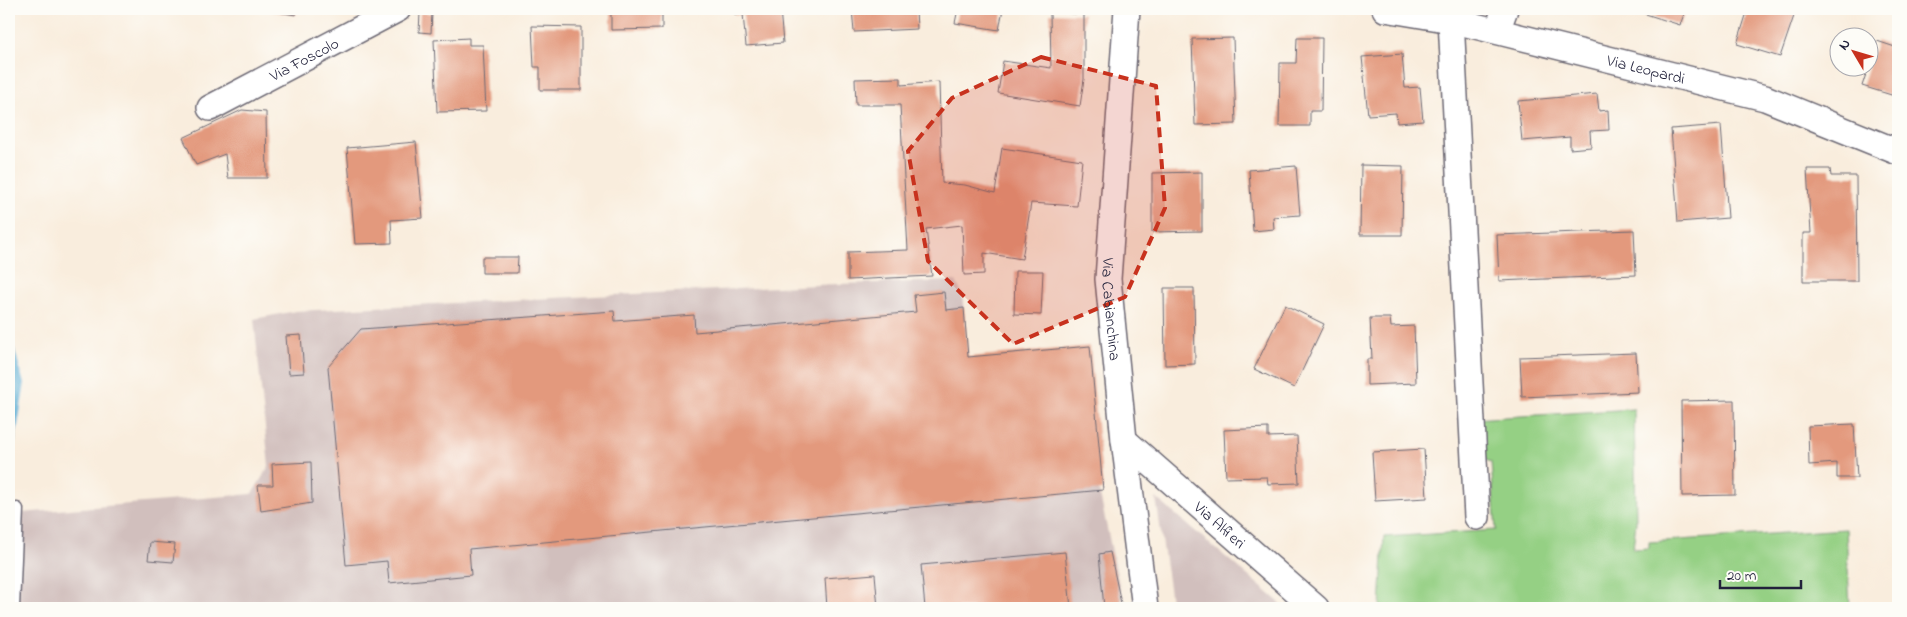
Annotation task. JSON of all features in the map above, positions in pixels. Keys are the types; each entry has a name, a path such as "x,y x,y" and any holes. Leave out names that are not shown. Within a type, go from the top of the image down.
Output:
{"street":[{"name":"Via Foscolo","path":"210,108 398,9"},
{"name":"Via Cabianchina","path":"1127,9 1108,279 1124,440 1145,608"},
{"name":"Via Leopardi","path":"1385,9 1452,20 1501,20 1765,98 1898,152"},
{"path":"1452,20 1476,517"},
{"name":"Via Alfieri","path":"1124,440 1316,608"}],"lane":[{"path":"13,608 17,509"}],"highlighted area":[{"path":"1041,57 1156,86 1165,208 1125,297 1013,344 928,261 908,151 952,98"}],"shaded area":[{"path":"956,281 962,294 968,357 1097,481 1124,608 9,608 9,514 252,494 269,466 254,319 296,311 837,284"},
{"path":"1156,498 1286,608 1172,608"}],"green space":[{"path":"1634,409 1636,522 1633,549 1649,548 1649,542 1846,529 1850,608 1380,608 1384,537 1496,530 1491,462 1476,456 1473,419"}],"building":[{"path":"259,9 297,9 296,15"},
{"path":"611,9 662,9 662,29 611,30"},
{"path":"735,9 780,9 783,43 746,46 743,14 735,15"},
{"path":"852,9 916,9 917,29 854,32"},
{"path":"958,9 1003,9 999,30 955,23"},
{"path":"1630,9 1686,9 1680,25"},
{"path":"1748,9 1781,9 1795,13 1780,57 1737,44"},
{"path":"420,13 432,13 431,33 419,32"},
{"path":"1050,13 1084,14 1084,79 1080,106 998,93 1003,61 1051,68"},
{"path":"532,26 581,27 581,90 540,90 540,67 534,67"},
{"path":"469,38 469,45 483,45 486,111 437,112 434,40"},
{"path":"1233,38 1236,124 1195,125 1192,39"},
{"path":"1297,38 1322,38 1321,111 1310,111 1310,126 1279,126 1280,63 1296,63"},
{"path":"1880,42 1898,48 1898,97 1862,86 1865,78 1880,78"},
{"path":"1402,54 1405,88 1420,87 1423,121 1397,123 1396,113 1368,115 1362,57"},
{"path":"901,78 901,85 939,82 942,183 965,185 995,193 1002,148 1082,160 1077,206 1031,203 1022,259 984,253 984,274 964,275 962,225 926,229 932,276 848,280 848,252 908,250 900,105 856,105 855,79"},
{"path":"1597,94 1599,111 1608,110 1609,130 1590,131 1591,147 1570,149 1570,137 1522,141 1518,101"},
{"path":"242,110 266,112 267,178 228,178 225,154 196,165 183,138"},
{"path":"1721,125 1728,218 1678,222 1671,129"},
{"path":"416,142 423,218 391,220 392,243 355,244 347,148"},
{"path":"1361,165 1403,166 1402,235 1360,235"},
{"path":"1296,166 1300,215 1273,217 1274,229 1253,231 1249,170"},
{"path":"1807,169 1830,169 1831,176 1856,176 1857,281 1803,281 1803,233 1811,233"},
{"path":"1202,172 1202,231 1152,232 1152,173"},
{"path":"1634,230 1636,275 1499,281 1497,235"},
{"path":"482,257 518,257 517,273 482,273"},
{"path":"1015,271 1043,271 1041,315 1014,314"},
{"path":"1164,288 1194,288 1195,364 1165,365"},
{"path":"944,292 946,310 964,308 968,357 1090,346 1103,490 469,549 471,575 389,583 387,561 346,565 328,367 361,329 614,311 615,321 694,315 695,332 916,312 914,295"},
{"path":"1285,305 1324,324 1294,388 1254,369"},
{"path":"1370,318 1390,318 1391,327 1414,326 1416,383 1367,385 1367,359 1372,359"},
{"path":"301,335 304,373 289,374 286,336"},
{"path":"1636,353 1638,392 1522,397 1520,357"},
{"path":"1734,400 1735,495 1682,496 1681,401"},
{"path":"1854,424 1857,478 1837,478 1837,463 1809,465 1808,426"},
{"path":"1268,428 1268,437 1297,436 1299,483 1268,484 1267,477 1226,478 1224,430"},
{"path":"1424,449 1427,498 1375,501 1372,452"},
{"path":"311,462 312,503 261,511 258,485 273,485 272,464"},
{"path":"150,542 175,544 173,562 148,560"},
{"path":"1065,552 1071,608 925,608 921,565"},
{"path":"1110,552 1122,608 1104,608 1099,554"},
{"path":"875,574 878,608 827,608 825,578"}],"waterway":[{"path":"9,345 20,386 9,453"}]}
